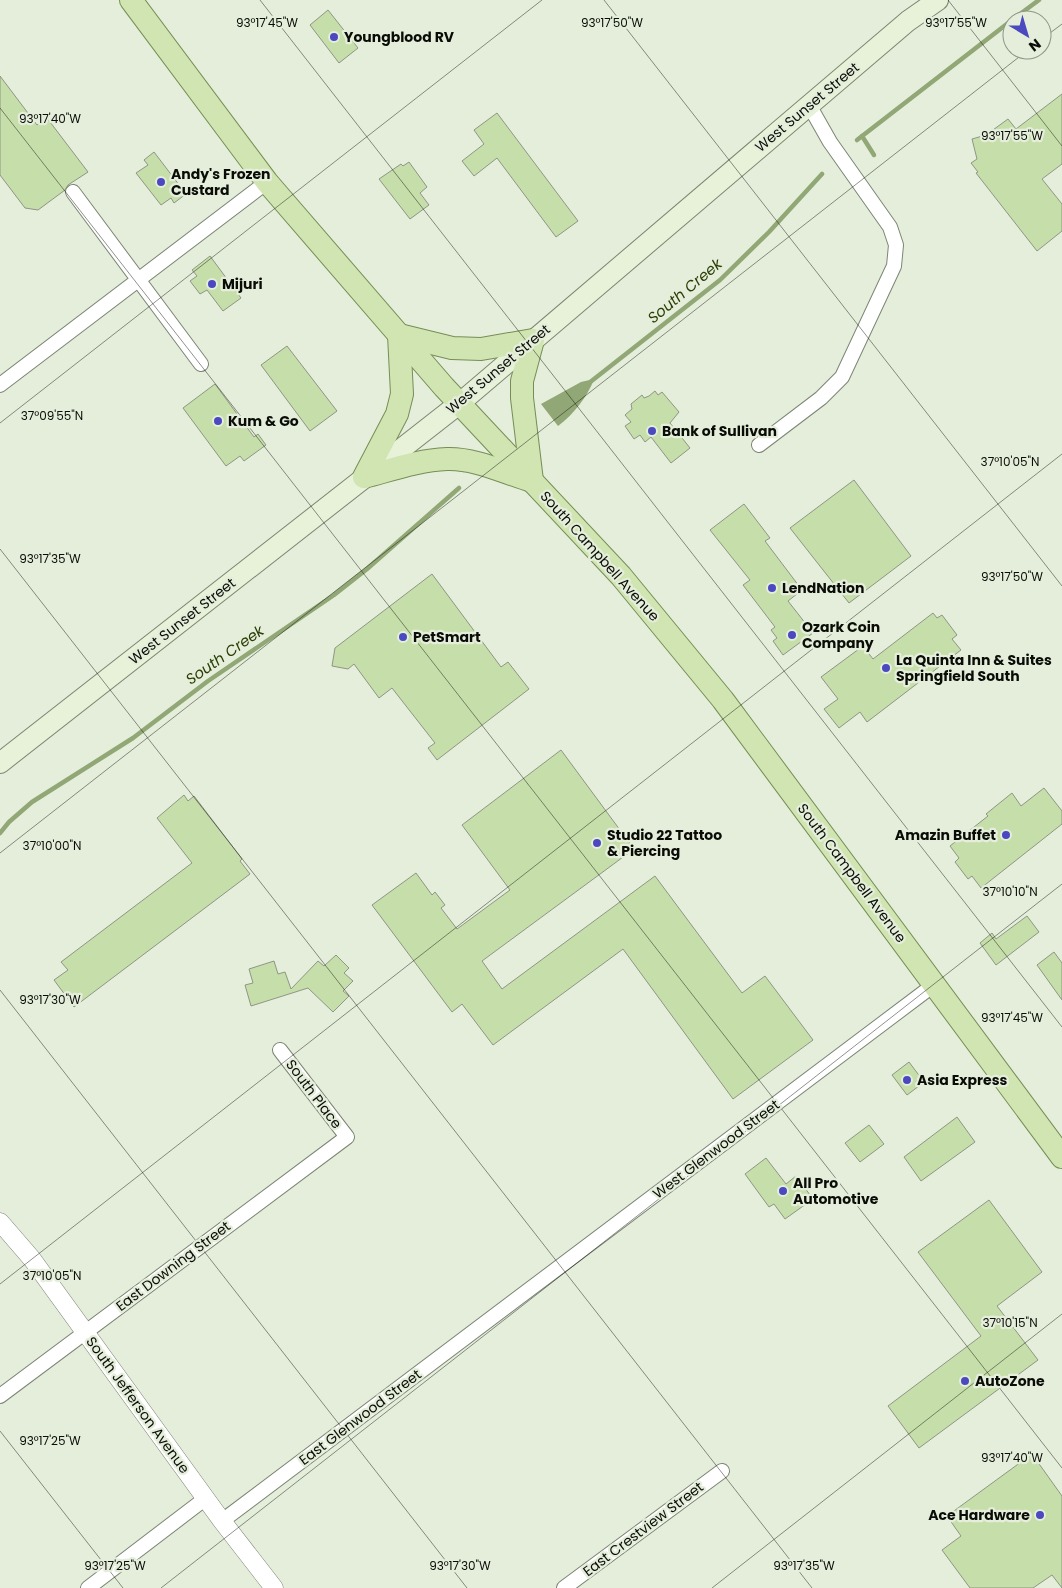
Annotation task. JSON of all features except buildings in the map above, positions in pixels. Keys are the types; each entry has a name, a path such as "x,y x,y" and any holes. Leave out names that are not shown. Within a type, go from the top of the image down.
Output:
{"main road":[{"name":"South Campbell Avenue","path":"130,0 267,182 460,403 621,576 723,700 1062,1156"},
{"name":"West Sunset Street","path":"0,763 460,403 908,21 938,0"},
{"path":"399,334 452,348 471,349 533,340 522,381 522,398 532,481 468,461 447,459 408,465 364,477 397,414 402,394 399,334"}],"street":[{"path":"759,445 821,398 842,377 894,266 896,255 894,235 884,217 830,142 809,105"},
{"path":"0,385 267,182"},
{"path":"72,192 201,364"},
{"name":"West Glenwood Street","path":"497,1313 935,984"},
{"name":"South Place","path":"280,1050 347,1137"},
{"name":"East Downing Street","path":"0,1396 347,1137"},
{"name":"South Jefferson Avenue","path":"0,1222 32,1259 222,1521 274,1588"},
{"name":"East Glenwood Street","path":"222,1521 497,1313"},
{"name":"East Crestview Street","path":"564,1588 722,1471"},
{"path":"88,1588 206,1498"}],"shaded area":[{"path":"594,379 579,405 558,426 541,404 581,382"}],"waterway":[{"name":"South Creek","path":"1026,10 1039,0"},
{"name":"South Creek","path":"857,140 1002,28"},
{"path":"862,136 874,155"},
{"name":"South Creek","path":"589,383 720,280 769,232 822,174"},
{"name":"South Creek","path":"0,833 9,822 32,802 133,738 208,681 334,595 367,569 459,488"}],"place":[{"name":"Youngblood RV","path":"334,37"},
{"name":"Andy's Frozen Custard","path":"161,182"},
{"name":"Mijuri","path":"212,284"},
{"name":"Kum & Go","path":"218,421"},
{"name":"Bank of Sullivan","path":"652,431"},
{"name":"LendNation","path":"772,588"},
{"name":"Ozark Coin Company","path":"792,635"},
{"name":"PetSmart","path":"403,637"},
{"name":"La Quinta Inn & Suites Springfield South","path":"886,668"},
{"name":"Amazin Buffet","path":"1006,835"},
{"name":"Studio 22 Tattoo & Piercing","path":"597,843"},
{"name":"Asia Express","path":"907,1080"},
{"name":"All Pro Automotive","path":"783,1191"},
{"name":"AutoZone","path":"965,1381"},
{"name":"Ace Hardware","path":"1040,1515"}]}
